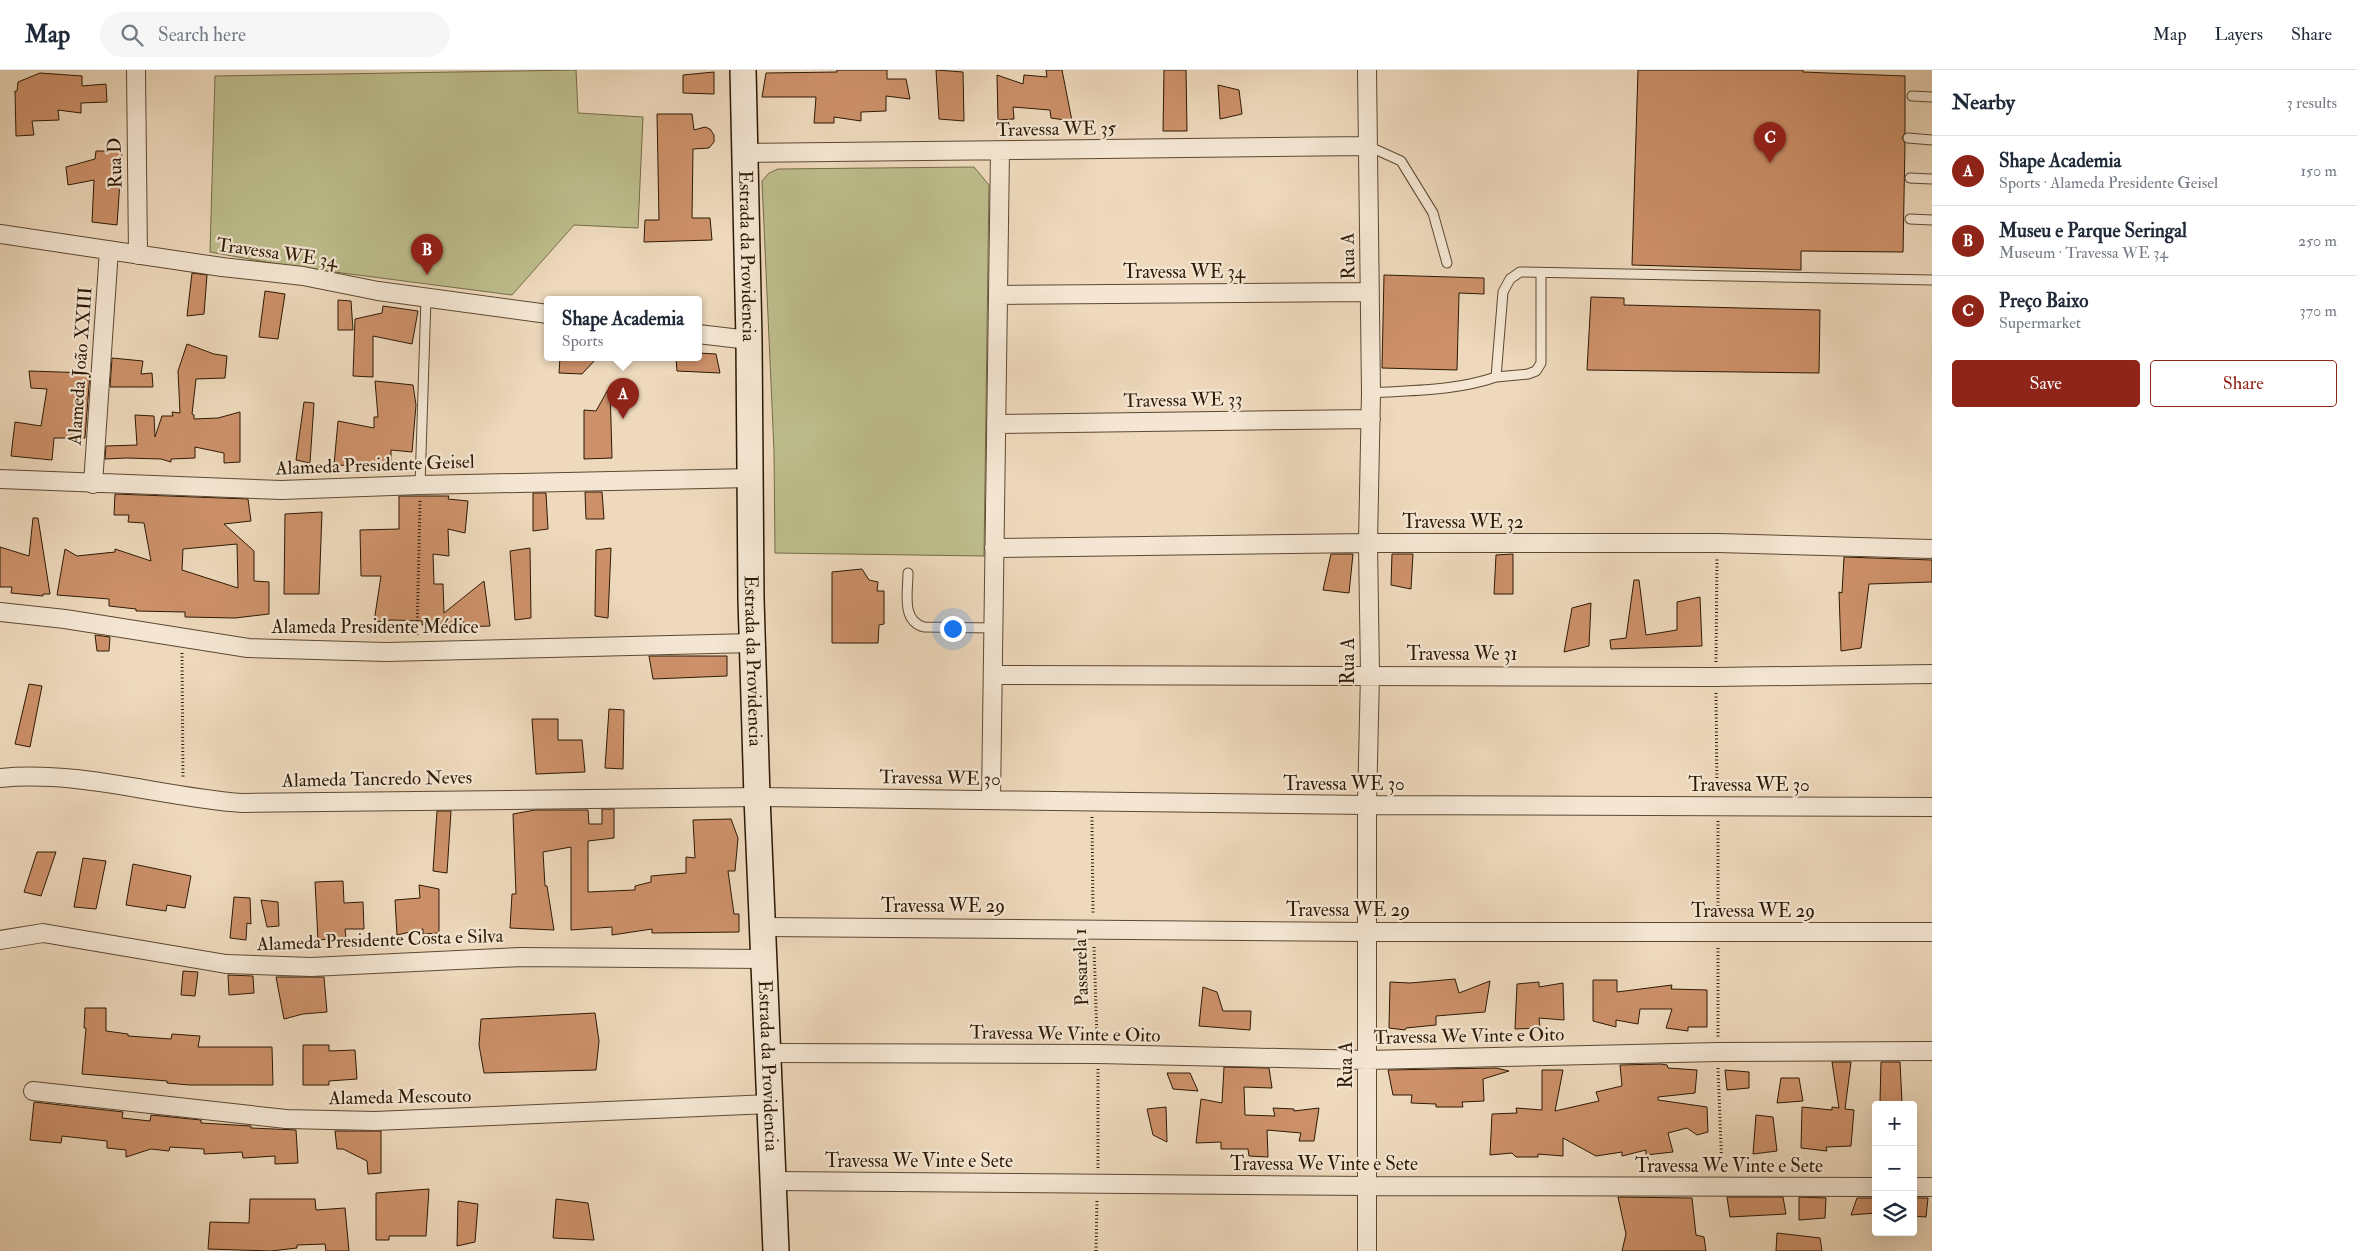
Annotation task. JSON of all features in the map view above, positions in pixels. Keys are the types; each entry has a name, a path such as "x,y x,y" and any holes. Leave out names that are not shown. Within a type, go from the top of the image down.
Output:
{"main road":[{"name":"Estrada da Providencia","path":"742,70 749,340 756,797 776,1251"}],"street":[{"name":"Rua D","path":"136,70 138,255"},
{"name":"Rua A","path":"1366,70 1371,393 1368,543 1370,674 1367,1251"},
{"name":"Travessa WE 35","path":"745,153 1368,146"},
{"path":"991,800 1000,151"},
{"name":"Travessa WE 34","path":"0,234 222,267 303,276 378,291 544,313"},
{"name":"Alameda João XXIII","path":"93,484 109,250"},
{"name":"Travessa WE 34","path":"998,295 1370,292"},
{"path":"702,334 749,340"},
{"name":"Travessa WE 33","path":"996,424 1371,419"},
{"name":"Alameda Presidente Geisel","path":"0,479 281,490 751,478"},
{"name":"Travessa WE 32","path":"994,548 1368,543 1718,543 1932,549"},
{"name":"Alameda Presidente Médice","path":"0,612 65,619 248,648 417,651 753,643"},
{"name":"Travessa We 31","path":"993,675 1370,674 1705,676 1932,674"},
{"name":"Alameda Tancredo Neves","path":"0,778 28,775 66,777 183,797 242,803 756,797"},
{"name":"Travessa WE 30","path":"756,797 1368,805 1932,807"},
{"name":"Travessa WE 29","path":"763,927 1093,928 1368,932 1932,932"},
{"name":"Alameda Presidente Costa e Silva","path":"0,940 43,933 226,964 311,967 521,957 764,959"},
{"name":"Travessa We Vinte e Oito","path":"768,1053 1098,1054 1368,1060 1718,1052 1932,1051"},
{"name":"Alameda Mescouto","path":"33,1091 286,1119 375,1121 770,1104"},
{"name":"Travessa We Vinte e Sete","path":"773,1182 1872,1187"},
{"path":"1917,1187 1932,1187"}],"lane":[{"path":"1912,96 1932,97"},
{"path":"1908,138 1932,140"},
{"path":"1368,146 1401,161 1433,213 1446,262"},
{"path":"1910,178 1932,180"},
{"path":"1910,219 1932,220"},
{"path":"1496,377 1503,292 1510,279 1520,272 1932,280"},
{"path":"1371,393 1420,392 1475,384 1496,377 1528,374 1536,371 1541,363 1541,273"},
{"path":"420,485 426,298"},
{"path":"908,573 908,611 910,619 915,624 924,627 993,628"}],"path":[{"path":"417,651 420,485"},
{"path":"182,638 183,797"},
{"name":"Passarela 1","path":"1092,802 1093,928 1098,1054 1096,1251"},
{"path":"1718,1052 1722,1187"}],"green space":[{"path":"576,70 578,113 643,117 638,228 574,225 512,295 288,266 210,252 215,76"},
{"path":"974,167 989,185 984,556 775,553 774,451 762,181 769,173 778,169"}],"building":[{"path":"837,70 887,70 887,79 906,79 910,99 886,96 886,111 861,112 861,121 834,117 834,123 814,123 816,97 762,97 766,73 837,72"},
{"path":"936,70 963,72 964,121 939,119"},
{"path":"1046,70 1062,70 1072,121 1051,118 1050,110 1013,107 1014,119 998,120 997,75 1023,84 1024,75 1047,77"},
{"path":"1164,70 1186,70 1187,131 1163,131"},
{"path":"1638,70 1803,70 1803,72 1905,76 1905,133 1902,138 1905,143 1903,252 1801,251 1801,270 1632,265"},
{"path":"714,72 714,94 683,93 683,75"},
{"path":"40,73 82,76 82,86 106,84 107,102 81,103 81,113 58,110 59,120 32,121 34,135 16,136 15,91 17,91 18,82"},
{"path":"1218,85 1239,90 1242,114 1220,119"},
{"path":"657,114 692,114 694,130 705,127 710,129 714,135 714,142 709,148 693,149 692,218 710,218 712,240 644,242 645,220 659,220"},
{"path":"96,151 122,151 117,225 92,222 94,180 68,185 66,167 95,159"},
{"path":"192,273 207,275 204,314 187,316"},
{"path":"1384,275 1484,278 1484,294 1459,293 1457,370 1382,368"},
{"path":"265,291 285,294 278,339 259,337"},
{"path":"1591,297 1624,298 1624,305 1820,310 1819,373 1587,370"},
{"path":"338,300 351,301 353,330 338,330"},
{"path":"383,306 418,311 412,344 373,336 373,377 353,376 355,319 382,313"},
{"path":"187,344 214,354 227,356 225,378 196,379 192,414 194,419 218,418 240,412 240,462 224,463 224,453 195,447 195,458 171,459 171,462 161,459 105,459 106,446 137,445 135,415 154,416 155,437 162,416 173,416 172,412 180,413 178,371"},
{"path":"702,353 716,354 720,373 677,371 676,361 702,361"},
{"path":"112,358 143,361 141,374 152,373 153,387 110,387"},
{"path":"560,361 594,361 582,374 559,373"},
{"path":"29,371 90,373 85,438 54,438 52,460 11,456 15,422 41,426 47,389 31,388"},
{"path":"375,381 413,385 416,405 412,452 391,450 391,463 370,462 370,466 334,465 338,421 374,428 374,417 378,417"},
{"path":"610,386 612,458 584,459 584,410 596,411"},
{"path":"304,402 314,403 310,463 296,460"},
{"path":"585,492 602,492 604,519 586,519"},
{"path":"533,493 546,493 548,529 533,531"},
{"path":"115,494 248,499 251,521 224,524 254,551 254,581 269,582 269,614 235,618 185,617 185,612 136,611 136,609 109,606 109,599 57,595 65,549 77,556 115,552 115,549 151,561 144,523 128,522 129,515 114,515","holes":["237,544 238,588 182,570 183,549"]},
{"path":"399,496 449,496 448,499 468,501 465,533 448,529 449,556 433,554 434,584 443,584 444,613 484,581 490,626 464,627 464,622 422,625 422,621 392,620 374,622 381,576 361,576 360,530 399,529"},
{"path":"322,512 319,594 284,594 285,514"},
{"path":"33,518 38,518 50,594 43,594 43,596 11,593 12,587 0,587 0,547 29,556"},
{"path":"530,548 531,618 515,620 510,551"},
{"path":"611,548 608,618 595,616 596,550"},
{"path":"1331,554 1353,554 1349,593 1323,590"},
{"path":"1392,554 1413,554 1411,589 1391,585"},
{"path":"1513,554 1513,594 1494,594 1496,555"},
{"path":"1844,557 1932,560 1932,582 1869,584 1861,648 1841,651 1839,592 1842,593"},
{"path":"862,569 869,580 878,582 877,591 884,591 884,624 879,625 878,643 832,643 832,572"},
{"path":"1634,580 1639,580 1646,635 1677,630 1677,602 1700,597 1702,646 1611,649 1610,640 1626,638"},
{"path":"1591,603 1589,646 1564,652 1572,608"},
{"path":"95,635 110,637 109,651 97,651"},
{"path":"649,656 727,656 727,676 653,679"},
{"path":"29,684 42,686 30,747 15,744"},
{"path":"609,709 624,710 623,769 605,768"},
{"path":"532,719 558,719 558,740 582,740 585,772 536,774"},
{"path":"602,809 614,809 614,838 588,841 588,892 635,890 635,886 651,882 651,876 686,873 686,857 695,858 693,820 731,819 738,838 735,871 728,871 734,914 739,914 739,932 652,933 652,929 612,935 612,927 571,930 571,847 543,852 545,886 547,886 554,930 510,928 512,894 516,894 513,814 535,810 588,810 589,824 602,824"},
{"path":"437,811 451,811 447,873 433,871"},
{"path":"37,852 56,852 41,896 24,892"},
{"path":"83,858 106,861 96,909 74,907"},
{"path":"133,864 191,876 185,908 167,905 166,911 126,905"},
{"path":"343,881 344,903 363,902 364,929 345,929 346,938 318,940 315,882"},
{"path":"419,885 439,889 439,933 423,934 423,929 397,935 395,900 420,898"},
{"path":"234,897 250,898 251,924 247,923 246,940 230,938"},
{"path":"261,900 278,902 279,926 267,927"},
{"path":"183,971 198,972 195,996 181,995"},
{"path":"228,975 253,976 254,993 229,995"},
{"path":"276,977 324,977 327,1012 303,1014 284,1019"},
{"path":"1455,979 1459,993 1490,981 1485,1012 1436,1016 1436,1025 1406,1028 1405,1030 1389,1028 1390,982 1410,983"},
{"path":"1593,980 1617,980 1617,992 1672,985 1671,989 1707,990 1707,1027 1688,1027 1688,1031 1666,1028 1672,1009 1640,1009 1638,1024 1616,1020 1616,1027 1593,1021"},
{"path":"1539,982 1539,987 1563,983 1564,1020 1539,1018 1540,1028 1515,1029 1517,984"},
{"path":"1203,987 1217,992 1223,1011 1251,1011 1250,1030 1199,1026"},
{"path":"85,1008 106,1008 106,1031 128,1034 128,1036 171,1039 172,1034 200,1036 198,1047 272,1047 273,1085 189,1085 167,1083 167,1081 82,1074 86,1028 84,1028"},
{"path":"595,1013 599,1041 596,1070 484,1073 479,1045 481,1019"},
{"path":"303,1045 329,1045 329,1051 355,1050 357,1079 329,1081 329,1085 303,1085"},
{"path":"1832,1062 1851,1062 1845,1109 1854,1110 1851,1146 1826,1147 1827,1151 1801,1148 1802,1107 1832,1110 1832,1107 1839,1108"},
{"path":"1881,1062 1900,1062 1902,1101 1880,1101"},
{"path":"1620,1065 1667,1065 1668,1068 1697,1070 1695,1093 1658,1097 1658,1100 1707,1107 1708,1132 1697,1135 1687,1128 1668,1133 1673,1152 1646,1155 1646,1150 1622,1156 1622,1152 1596,1156 1563,1138 1563,1156 1538,1154 1538,1157 1516,1157 1512,1153 1490,1155 1492,1114 1517,1113 1516,1108 1542,1110 1542,1070 1563,1070 1555,1111 1599,1101 1596,1092 1622,1086"},
{"path":"1224,1067 1269,1068 1272,1088 1244,1087 1245,1115 1275,1116 1273,1108 1294,1109 1294,1111 1319,1108 1314,1141 1299,1141 1301,1133 1267,1130 1268,1157 1249,1156 1248,1149 1221,1149 1221,1142 1196,1143 1201,1099 1222,1103"},
{"path":"1496,1068 1509,1071 1483,1079 1484,1101 1462,1102 1463,1107 1436,1107 1436,1104 1411,1103 1412,1095 1393,1095 1388,1070"},
{"path":"1725,1070 1749,1072 1749,1088 1727,1090"},
{"path":"1167,1073 1190,1073 1198,1091 1173,1089"},
{"path":"1781,1078 1799,1078 1803,1101 1777,1103"},
{"path":"34,1102 123,1112 122,1118 150,1121 151,1115 201,1120 201,1123 296,1130 298,1163 275,1164 275,1156 243,1158 242,1152 204,1154 204,1149 170,1147 169,1151 151,1149 126,1157 126,1150 107,1148 107,1141 62,1136 61,1143 30,1140"},
{"path":"1166,1107 1167,1142 1153,1135 1147,1109"},
{"path":"1756,1115 1773,1117 1777,1151 1753,1154"},
{"path":"335,1131 381,1131 381,1173 368,1174 367,1161 343,1149 337,1149"},
{"path":"429,1189 426,1236 389,1236 389,1240 376,1240 376,1193"},
{"path":"1618,1197 1692,1198 1696,1235 1704,1237 1706,1251 1622,1251 1626,1234"},
{"path":"1727,1197 1783,1197 1786,1214 1730,1217"},
{"path":"1799,1197 1826,1198 1825,1218 1799,1220"},
{"path":"1857,1198 1872,1198 1872,1213 1851,1215"},
{"path":"1917,1198 1928,1198 1926,1217 1917,1216"},
{"path":"250,1199 315,1199 316,1210 345,1208 349,1251 326,1251 325,1244 297,1245 297,1248 271,1251 208,1249 210,1222 249,1223"},
{"path":"556,1199 588,1203 594,1240 553,1238"},
{"path":"458,1201 478,1204 475,1242 457,1246"},
{"path":"1777,1233 1820,1238 1822,1251 1776,1251"}],"place":[{"name":"Preço Baixo","path":"1770,163"},
{"name":"Museu e Parque Seringal","path":"427,275"},
{"name":"Shape Academia","path":"623,419"}]}
